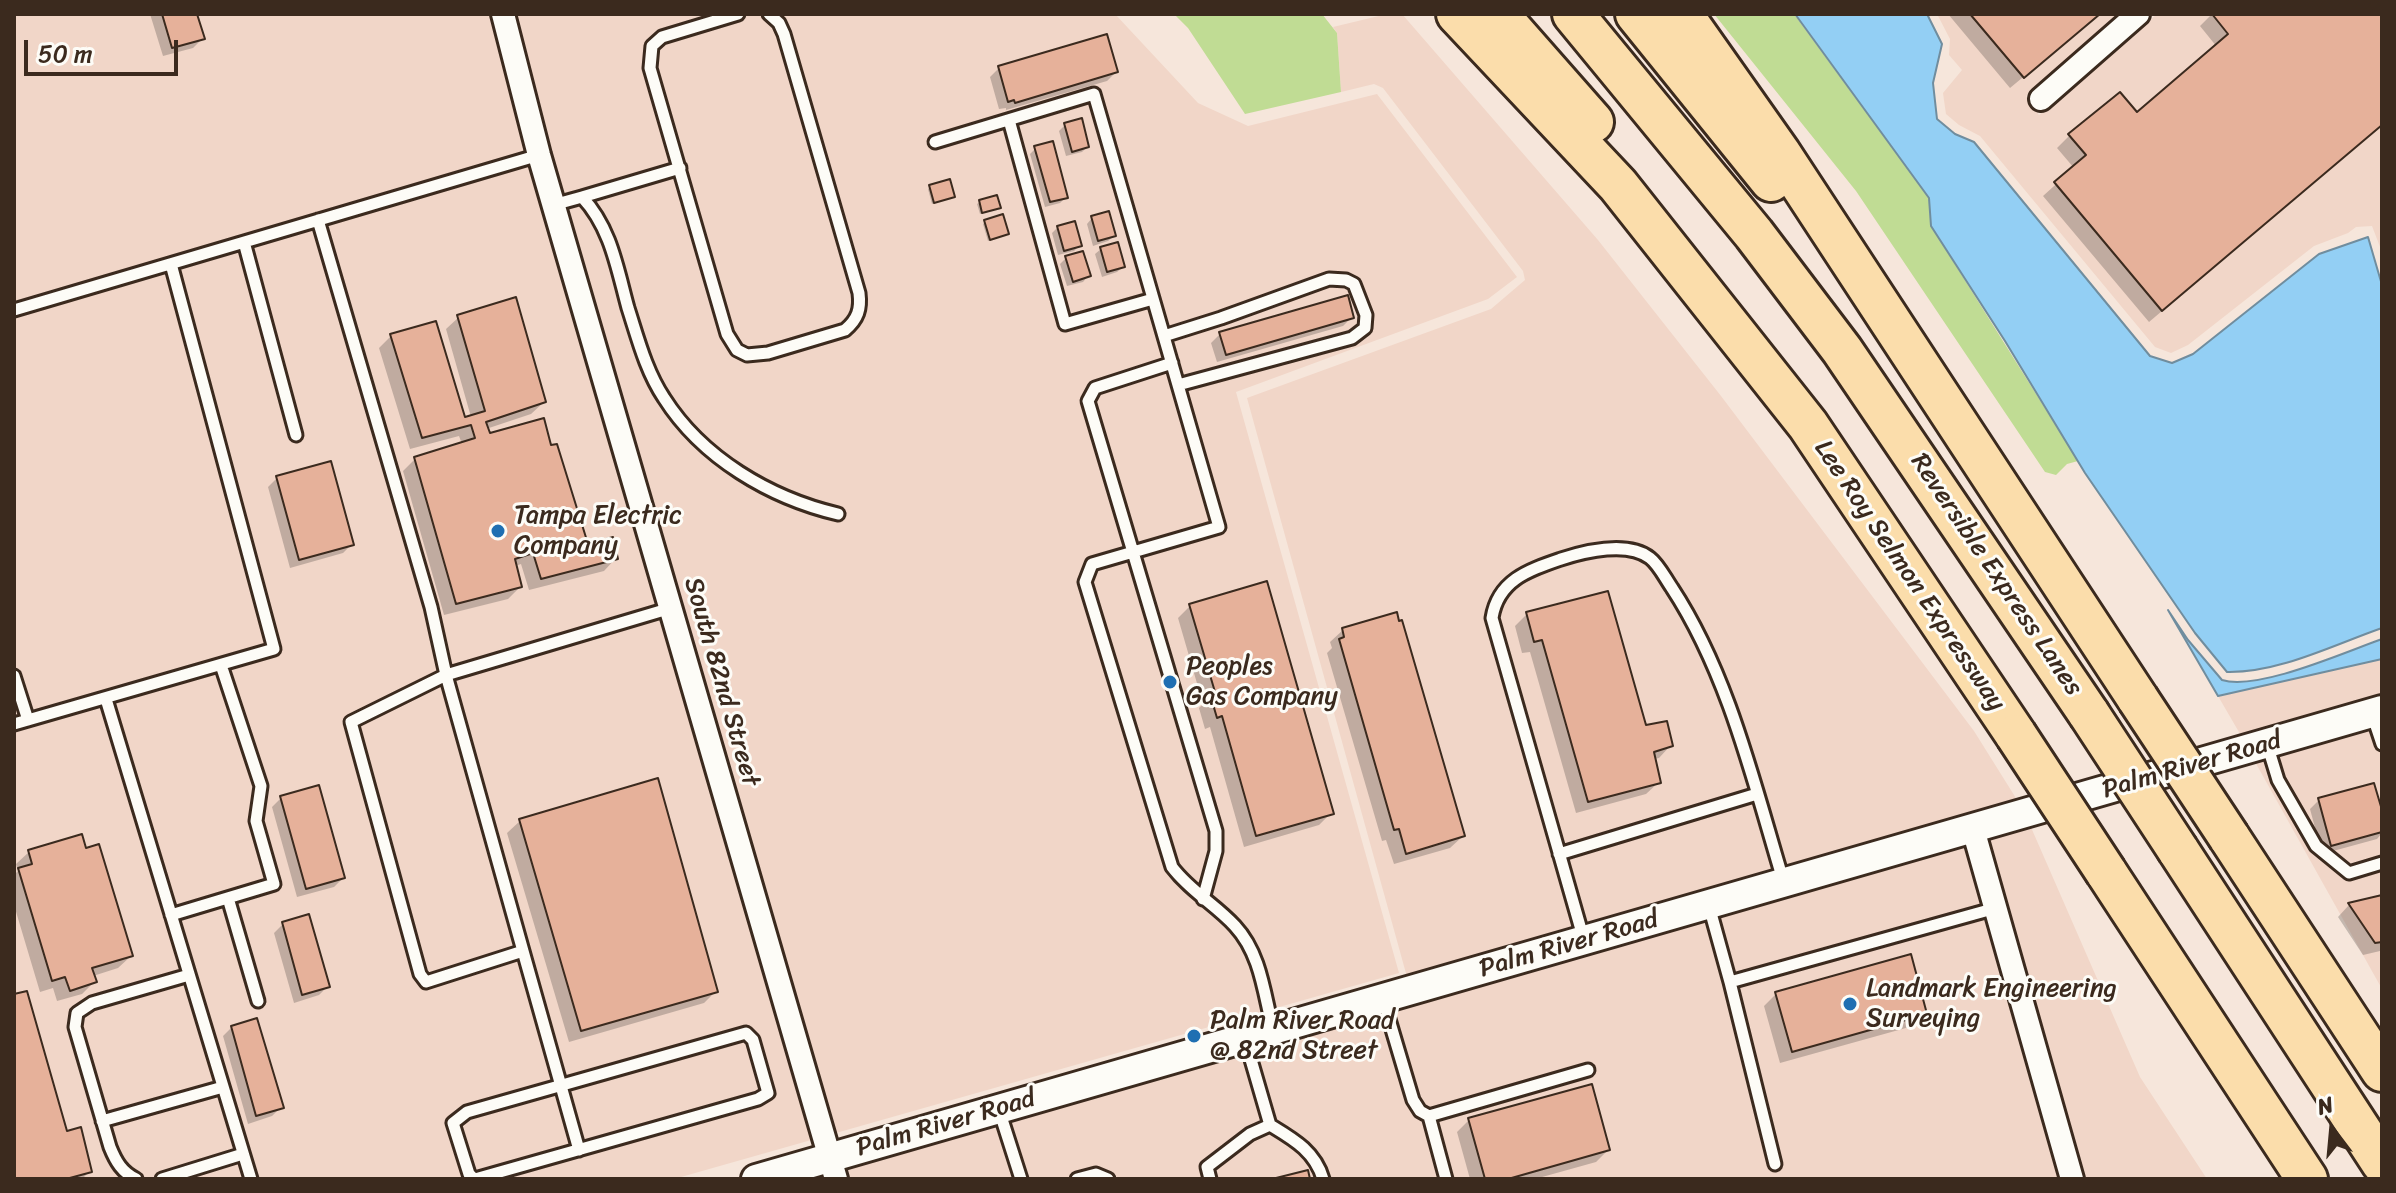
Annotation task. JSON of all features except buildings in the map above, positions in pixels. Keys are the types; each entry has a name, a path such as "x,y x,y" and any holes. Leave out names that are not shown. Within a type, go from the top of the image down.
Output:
{"highway":[{"name":"Lee Roy Selmon Expressway","path":"1457,14 1618,185 1808,425 2307,1179"},
{"path":"1498,14 1676,220 1765,336 1808,425"},
{"name":"Reversible Express Lanes","path":"1573,14 1754,234 1842,350 2089,714 2382,1163"},
{"path":"1636,14 1723,125 1790,203 1812,225 1839,243"},
{"path":"1682,14 1780,153 2382,1071"}],"street":[{"name":"South 82nd Street","path":"503,14 553,205 833,1168"},
{"path":"2041,99 2138,14"},
{"name":"Palm River Road","path":"756,1179 833,1168 999,1109 2377,712"},
{"path":"1973,829 2072,1179"}],"lane":[{"path":"738,14 667,35 652,46 650,58 653,80 727,334 737,350 747,355 768,353 840,332 855,321 860,306 859,293 784,34 779,23 769,14"},
{"path":"935,142 1094,94 1219,527 1092,564 1085,582 1172,867 1203,899 1235,925 1253,949 1273,1030"},
{"path":"1009,120 1065,324 1153,299"},
{"path":"14,310 539,155"},
{"path":"553,205 680,168"},
{"path":"582,197 596,213 609,239 641,349 665,401 701,440 746,477 800,504 838,514"},
{"path":"318,220 431,607 446,675 579,1150"},
{"path":"244,242 296,435"},
{"path":"14,724 274,649 171,264"},
{"path":"1164,336 1329,279 1354,284 1366,315 1365,328 1352,338 1178,385"},
{"path":"1172,363 1095,388 1088,401 1216,831 1216,851 1203,899"},
{"path":"1584,941 1492,618 1494,605 1516,576 1567,557 1628,549 1650,558 1689,614 1734,722 1785,884"},
{"path":"523,951 426,982 420,974 351,722 446,675 671,608"},
{"path":"171,915 274,884 256,821 261,786 221,665"},
{"path":"14,676 28,720"},
{"path":"106,699 251,1179"},
{"path":"2377,712 2382,744"},
{"path":"2267,744 2278,780 2316,846 2349,873 2382,863"},
{"path":"1559,854 1757,794"},
{"path":"228,898 258,1001"},
{"path":"1709,906 1775,1164"},
{"path":"1730,982 1996,908"},
{"path":"136,1179 116,1163 75,1027 77,1013 92,1003 189,975"},
{"path":"1383,999 1413,1100 1420,1111 1429,1116 1588,1070"},
{"path":"746,1033 753,1040 768,1093 758,1099 474,1179 469,1174 453,1123 467,1112 562,1086 746,1033"},
{"path":"1245,1038 1270,1125 1302,1145 1319,1165 1323,1179"},
{"path":"102,1121 223,1087"},
{"path":"999,1109 1021,1179"},
{"path":"1429,1116 1446,1179"},
{"path":"1209,1173 1250,1134 1270,1125"},
{"path":"162,1179 243,1154"},
{"path":"1077,1179 1096,1174 1108,1179"}],"shaded area":[{"name":"Tampa Electric Company","path":"14,14 1115,14 1198,103 1248,126 1377,94 1517,277 1488,299 1236,392 1399,973 674,1179 14,1179"},
{"path":"1387,14 1402,14 1598,240 1721,396 1974,731 2019,803 1407,977 1247,398 1491,309 1525,280 1523,271 1383,88 1374,84 1341,92 1337,33 1333,27"},
{"path":"1937,14 2120,14 2026,96 2039,115 2157,14 2382,14 2382,252 2372,226 2356,227 2314,246 2188,345 2171,353 2155,347 1980,136 1946,114 1943,93 1962,70 1949,55 1950,39"},
{"path":"2382,659 2382,698 2243,739 2218,696"},
{"path":"2382,723 2382,989 2254,760"},
{"path":"2030,825 2140,1077 2207,1179 2083,1179 1987,838"},
{"path":"1967,844 2061,1179 847,1179 843,1166"}],"green space":[{"path":"1174,14 1322,14 1337,33 1341,92 1245,114 1188,28"},
{"path":"1714,14 1794,14 1929,198 1931,226 2078,461 2067,464 2056,475 2045,472 1856,191"}],"water":[{"path":"1795,14 1927,14 1942,44 1933,83 1937,119 1955,134 1974,142 2150,356 2172,363 2193,354 2319,254 2368,237 2382,285 2382,628 2286,663 2227,672 2195,633 2085,473 1931,226 1929,198"},
{"path":"2168,610 2188,640 2222,680 2238,682 2279,675 2382,639 2382,659 2218,696"}],"place":[{"name":"Tampa Electric Company","path":"498,531"},
{"name":"Peoples Gas Company","path":"1170,682"},
{"name":"Landmark Engineering Surveying","path":"1850,1004"},
{"name":"Palm River Road @ 82nd Street","path":"1194,1036"}]}
